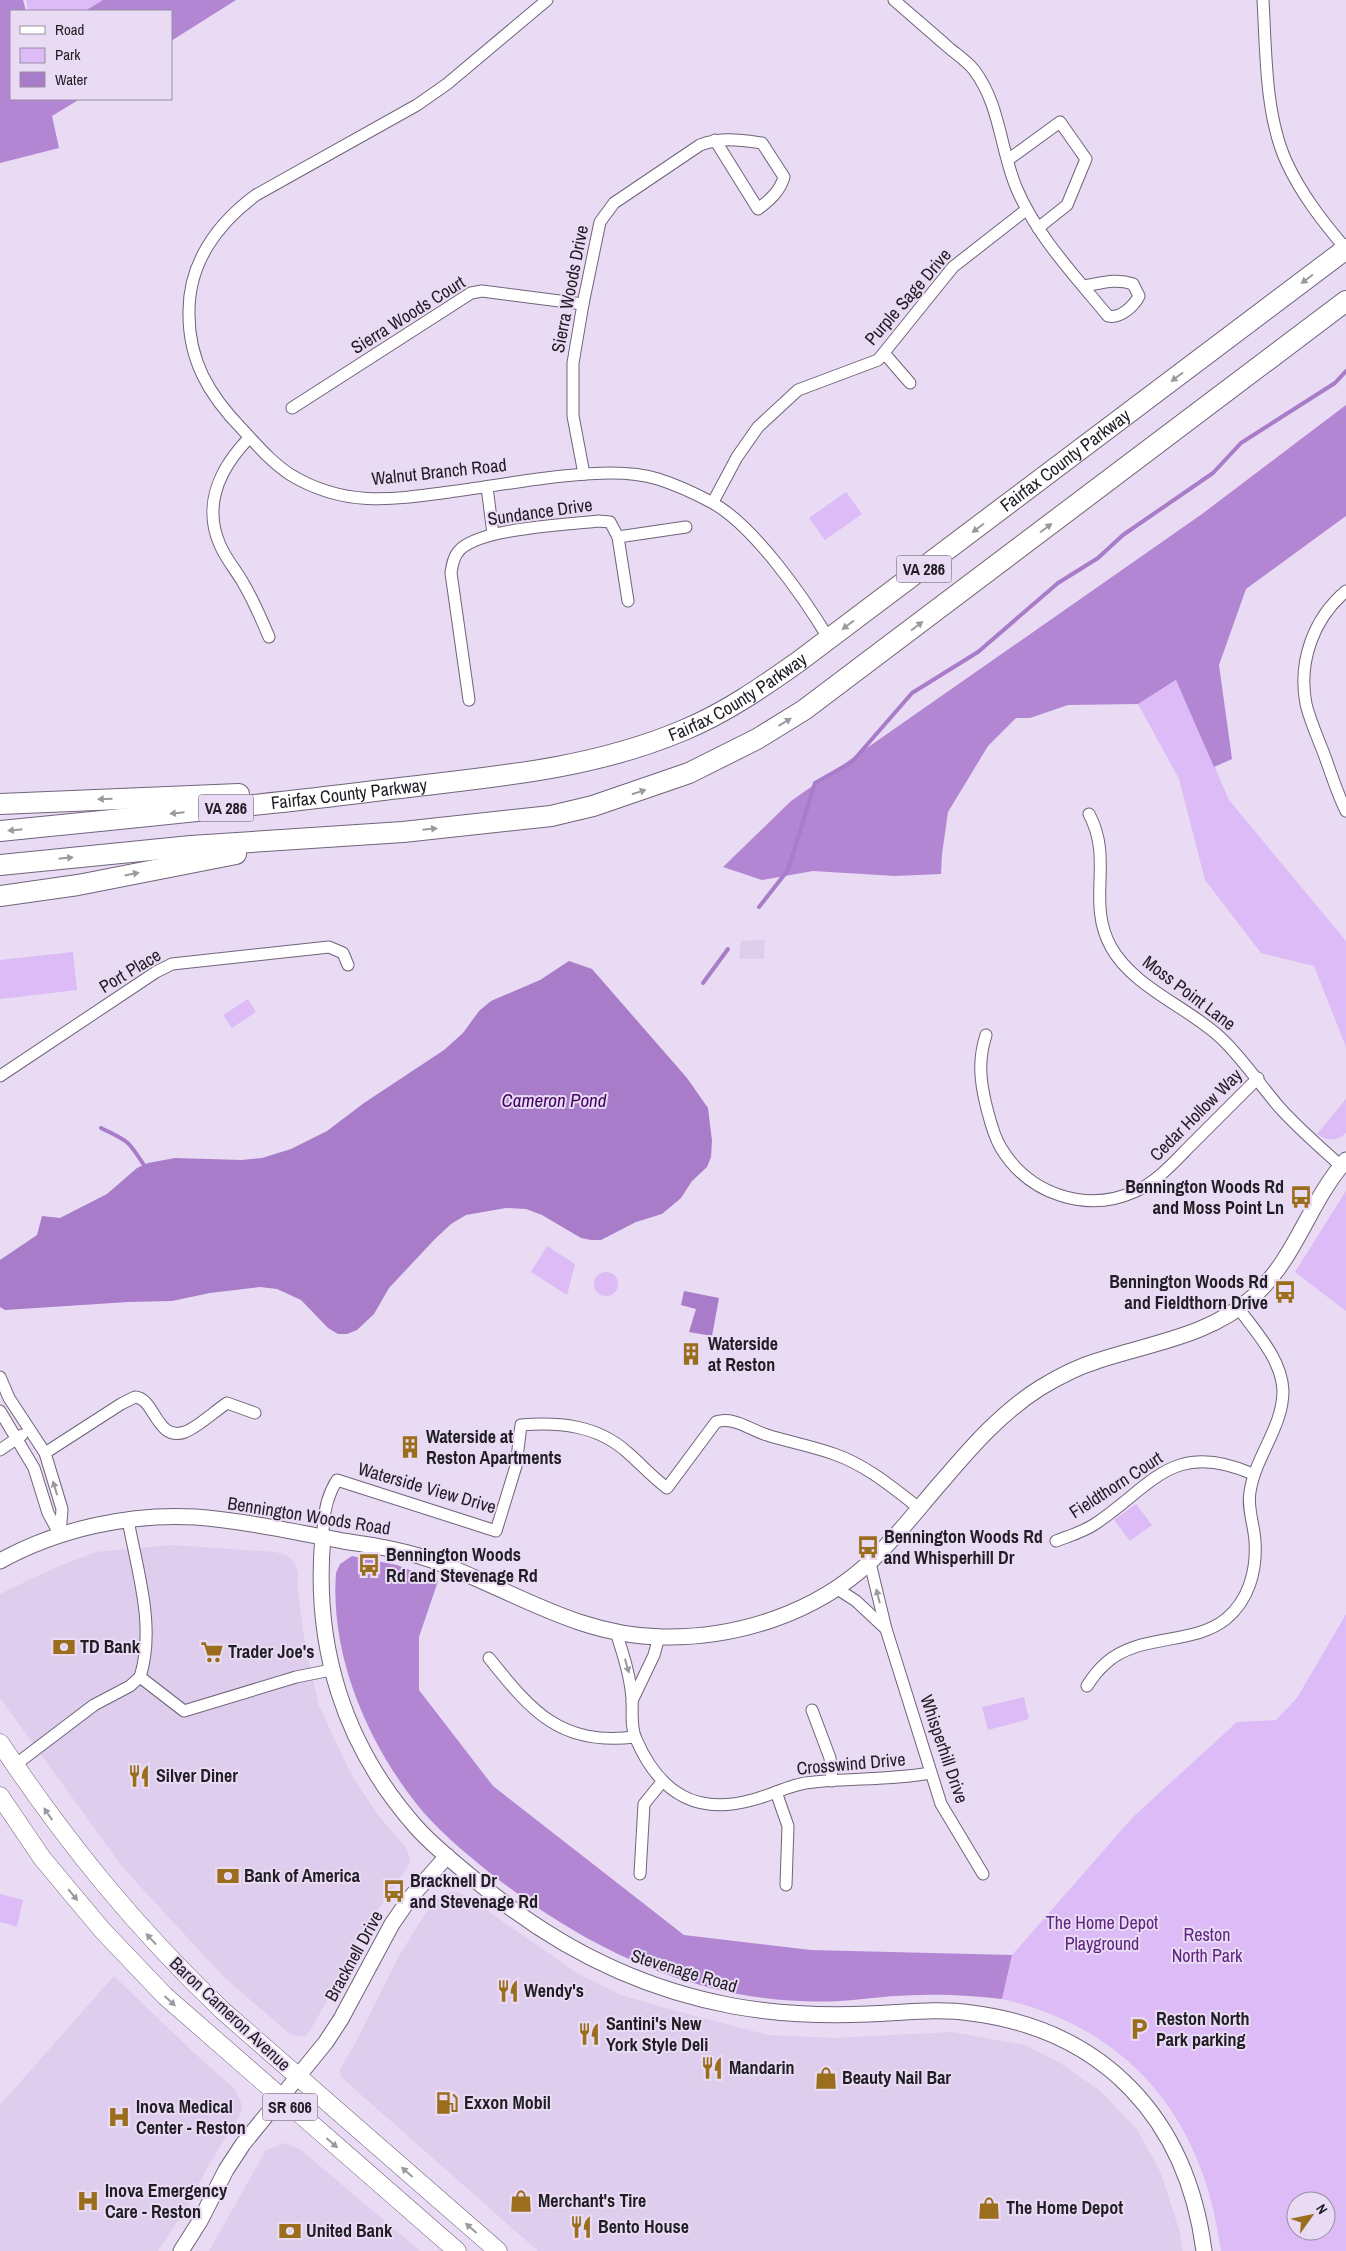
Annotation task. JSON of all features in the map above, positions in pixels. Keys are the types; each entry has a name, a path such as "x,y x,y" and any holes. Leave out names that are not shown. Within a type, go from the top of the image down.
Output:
{"highway":[{"name":"Fairfax County Parkway","path":"0,831 277,803 540,771 582,763 632,749 684,730 741,700 829,639 1346,249"},
{"name":"Fairfax County Parkway","path":"0,864 192,846 382,834 522,820 593,806 689,773 757,739 804,710 1346,301"},
{"path":"0,804 180,798 451,781"},
{"path":"0,896 78,885 235,854 382,834"}],"main road":[{"name":"Baron Cameron Avenue","path":"0,1743 75,1850 147,1935 223,2011 498,2251"},
{"name":"Baron Cameron Avenue","path":"0,1796 42,1858 103,1931 165,1996 457,2251"}],"street":[{"name":"Walnut Branch Road","path":"547,0 447,84 418,105 256,195 237,208 209,242 199,263 192,285 189,307 192,348 199,370 208,390 221,407 249,438 290,474 311,485 354,498 400,498 584,474 644,475 684,488 713,502 745,529 780,569 829,639"},
{"path":"894,0 973,69 988,93 1015,185 1026,210 1084,286 1111,317 1119,315 1133,305 1139,296 1139,292 1133,284 1123,281 1113,280 1084,286"},
{"path":"1263,0 1267,71 1277,132 1286,160 1302,192 1346,249"},
{"path":"1008,159 1060,122 1086,159 1067,205 1038,228"},
{"name":"Sierra Woods Drive","path":"584,474 573,416 573,363 600,222 614,203 700,145 715,140 728,139 762,143 784,177 781,186 768,202 758,208 715,140"},
{"name":"Purple Sage Drive","path":"713,502 737,457 758,427 798,390 878,360 953,267 1026,210"},
{"name":"Sierra Woods Court","path":"292,408 470,294 482,291 583,304"},
{"path":"884,353 910,383"},
{"path":"249,438 228,462 220,477 214,495 213,512 215,529 220,545 253,601 269,637"},
{"path":"487,487 493,534"},
{"name":"Sundance Drive","path":"469,700 451,574 453,561 458,551 471,541 493,534 598,521 610,522 618,537"},
{"path":"628,601 618,537 686,527"},
{"path":"1346,591 1326,611 1316,629 1309,646 1304,686 1308,712 1346,811"},
{"name":"Moss Point Lane","path":"1089,814 1100,841 1102,857 1099,913 1111,947 1134,975 1195,1016 1220,1037 1258,1078 1302,1132 1344,1163"},
{"name":"Port Place","path":"0,1076 156,972 172,964 330,947 343,953 348,965"},
{"name":"Cedar Hollow Way","path":"986,1035 979,1067 981,1086 992,1130 1000,1146 1010,1162 1024,1176 1041,1188 1076,1200 1115,1198 1145,1186 1169,1167 1258,1078"},
{"name":"Bennington Woods Road","path":"0,1561 60,1536 128,1520 166,1516 198,1517 324,1536 402,1551 436,1561 563,1618 616,1632 659,1637 724,1633 757,1625 788,1614 836,1588 870,1563 988,1429 1014,1406 1040,1388 1094,1361 1187,1335 1211,1325 1239,1309 1270,1280 1285,1261 1324,1190 1344,1163"},
{"path":"1087,1686 1106,1662 1120,1654 1134,1648 1202,1632 1217,1626 1237,1609 1250,1586 1255,1557 1249,1494 1253,1474 1274,1429 1280,1410 1283,1390 1272,1356 1239,1309"},
{"path":"0,1377 9,1398 45,1454 62,1509 60,1536"},
{"path":"45,1454 113,1409 135,1397 145,1401 165,1429 174,1432 184,1432 227,1404 255,1413"},
{"path":"0,1411 34,1468 48,1513 60,1536"},
{"name":"Waterside View Drive","path":"324,1536 323,1517 327,1501 337,1480 496,1531 516,1466 521,1426 543,1423 564,1424 588,1429 609,1439 626,1451 653,1478 667,1488 716,1422 732,1420 765,1435 851,1461 886,1481 919,1508"},
{"path":"0,1450 30,1430"},
{"name":"Fieldthorn Court","path":"1056,1540 1096,1524 1143,1485 1169,1468 1188,1463 1221,1462 1253,1474"},
{"path":"14,1765 94,1705 130,1686 140,1677 146,1658 146,1615 128,1520"},
{"name":"Stevenage Road","path":"324,1536 320,1599 323,1630 338,1693 357,1738 390,1795 418,1829 503,1903 546,1934 622,1973 678,1993 734,2006 779,2013 819,2015 933,2011 970,2013 1025,2024 1059,2036 1084,2051 1129,2086 1162,2128 1176,2150 1194,2195 1204,2251"},
{"name":"Whisperhill Drive","path":"870,1563 886,1629 941,1804 983,1874"},
{"path":"836,1588 856,1602 886,1629"},
{"name":"Crosswind Drive","path":"616,1632 629,1673 632,1701 631,1717 635,1737 662,1782 678,1794 695,1802 716,1806 753,1800 791,1786 930,1773"},
{"name":"Crosswind Drive","path":"632,1701 654,1655 659,1637"},
{"path":"489,1658 529,1704 548,1720 571,1732 592,1738 635,1737"},
{"path":"140,1677 184,1711 296,1677 331,1670"},
{"path":"812,1710 830,1758 832,1781"},
{"path":"640,1874 644,1804 662,1782"},
{"path":"776,1792 788,1826 786,1885"},
{"name":"Bracknell Drive","path":"181,2251 243,2144 298,2077 341,2019 392,1924 410,1898 447,1856"}],"shaded area":[{"path":"0,0 23,0 26,10 10,10 10,100 78,100 52,116 59,148 0,163"},
{"path":"103,0 236,0 172,40 172,10 87,10"},
{"path":"1346,405 1346,516 1246,589 1219,665 1232,759 1214,767 1176,680 1138,704 1068,705 1030,718 1016,718 988,746 948,812 941,874 895,876 813,871 762,880 723,867 791,801 1202,514"},
{"path":"765,940 764,959 739,959 741,941"},
{"path":"171,1545 275,1552 287,1555 294,1562 298,1572 298,1593 306,1649 319,1706 350,1772 377,1814 406,1848 410,1858 409,1865 353,1946 337,1983 311,2029 305,2036 291,2035 224,1977 124,1869 0,1698 0,1594 52,1569 96,1552"},
{"path":"352,1556 397,1565 438,1581 419,1637 419,1690 493,1786 684,1935 811,1950 1012,1955 1002,1999 931,1995 815,2002 738,1994 670,1976 638,1963 576,1932 547,1914 490,1873 441,1831 415,1802 381,1751 355,1694 345,1664 339,1634 336,1604 336,1573 340,1564"},
{"path":"449,1892 459,1892 580,1975 624,1996 684,2013 768,2035 835,2038 952,2032 1025,2045 1060,2063 1099,2090 1136,2128 1160,2171 1179,2229 1183,2251 538,2251 341,2077 340,2069 356,2042 399,1956 423,1917 439,1897"},
{"name":"Inova Medical Center - Reston","path":"114,1976 194,2053 235,2089 242,2105 241,2113 208,2166 188,2205 158,2251 0,2251 0,2105"},
{"path":"284,2143 300,2149 420,2251 209,2251 266,2150"}],"green space":[{"path":"26,0 167,0 158,10 28,10"},
{"path":"846,492 862,514 825,540 809,518"},
{"path":"1177,680 1229,800 1346,941 1346,1047 1314,966 1261,953 1205,880 1179,779 1138,704"},
{"path":"73,952 77,990 0,999 0,960"},
{"path":"248,999 256,1012 232,1028 223,1015"},
{"path":"1346,1099 1346,1133 1332,1140 1317,1134"},
{"path":"1346,1191 1346,1311 1295,1272"},
{"path":"547,1246 575,1264 567,1295 531,1272"},
{"path":"606,1272 615,1275 618,1284 615,1293 606,1296 597,1293 594,1284 597,1275"},
{"path":"1136,1504 1152,1525 1130,1541 1114,1520"},
{"name":"Reston North Park","path":"1346,1614 1346,2251 1221,2251 1212,2204 1198,2161 1179,2122 1154,2088 1124,2058 1089,2033 1048,2013 1002,1999 1012,1955 1132,1818 1237,1722 1276,1720 1297,1698"},
{"path":"1024,1697 1029,1719 988,1730 982,1707"},
{"path":"0,1894 23,1900 17,1927 0,1922"}],"water":[{"name":"Cameron Pond","path":"569,961 592,969 687,1078 708,1108 712,1141 711,1157 707,1167 692,1181 681,1198 662,1214 636,1222 601,1240 581,1238 542,1215 526,1209 506,1208 466,1215 451,1224 434,1240 389,1288 374,1314 357,1330 347,1334 338,1334 328,1328 301,1300 277,1289 260,1287 210,1293 172,1301 5,1310 0,1307 0,1260 37,1235 42,1216 60,1218 107,1194 137,1168 148,1163 175,1158 242,1160 262,1158 291,1149 327,1131 364,1103 444,1050 463,1033 479,1011 491,1001 540,980"},
{"path":"684,1291 719,1298 712,1336 689,1332 696,1309 681,1305"}],"waterway":[{"path":"759,907 788,870 815,783 852,762 912,693 978,652 1058,583 1098,558 1123,535 1213,473 1241,443 1335,383 1346,371"},
{"path":"703,983 728,949"},
{"path":"101,1128 127,1142 144,1165"}],"place":[{"name":"Bennington Woods Rd and Moss Point Ln","path":"1301,1197"},
{"name":"Bennington Woods Rd and Fieldthorn Drive","path":"1285,1292"},
{"name":"Waterside at Reston","path":"691,1354"},
{"name":"Waterside at Reston Apartments","path":"410,1447"},
{"name":"Bennington Woods Rd and Whisperhill Dr","path":"868,1547"},
{"name":"Bennington Woods Rd and Stevenage Rd","path":"369,1565"},
{"name":"TD Bank","path":"64,1647"},
{"name":"Trader Joe's","path":"212,1652"},
{"name":"Silver Diner","path":"139,1776"},
{"name":"Bank of America","path":"228,1876"},
{"name":"Bracknell Dr and Stevenage Rd","path":"394,1891"},
{"name":"Wendy's","path":"508,1991"},
{"name":"Reston North Park parking","path":"1139,2029"},
{"name":"Santini's New York Style Deli","path":"589,2034"},
{"name":"Mandarin","path":"712,2068"},
{"name":"Beauty Nail Bar","path":"826,2078"},
{"name":"Exxon Mobil","path":"447,2103"},
{"name":"Inova Medical Center - Reston","path":"119,2117"},
{"name":"Inova Emergency Care - Reston","path":"88,2201"},
{"name":"Merchant's Tire","path":"521,2201"},
{"name":"The Home Depot","path":"989,2208"},
{"name":"Bento House","path":"581,2227"},
{"name":"United Bank","path":"290,2231"}],"park label":[{"name":"The Home Depot Playground","path":"1102,1934"}]}
